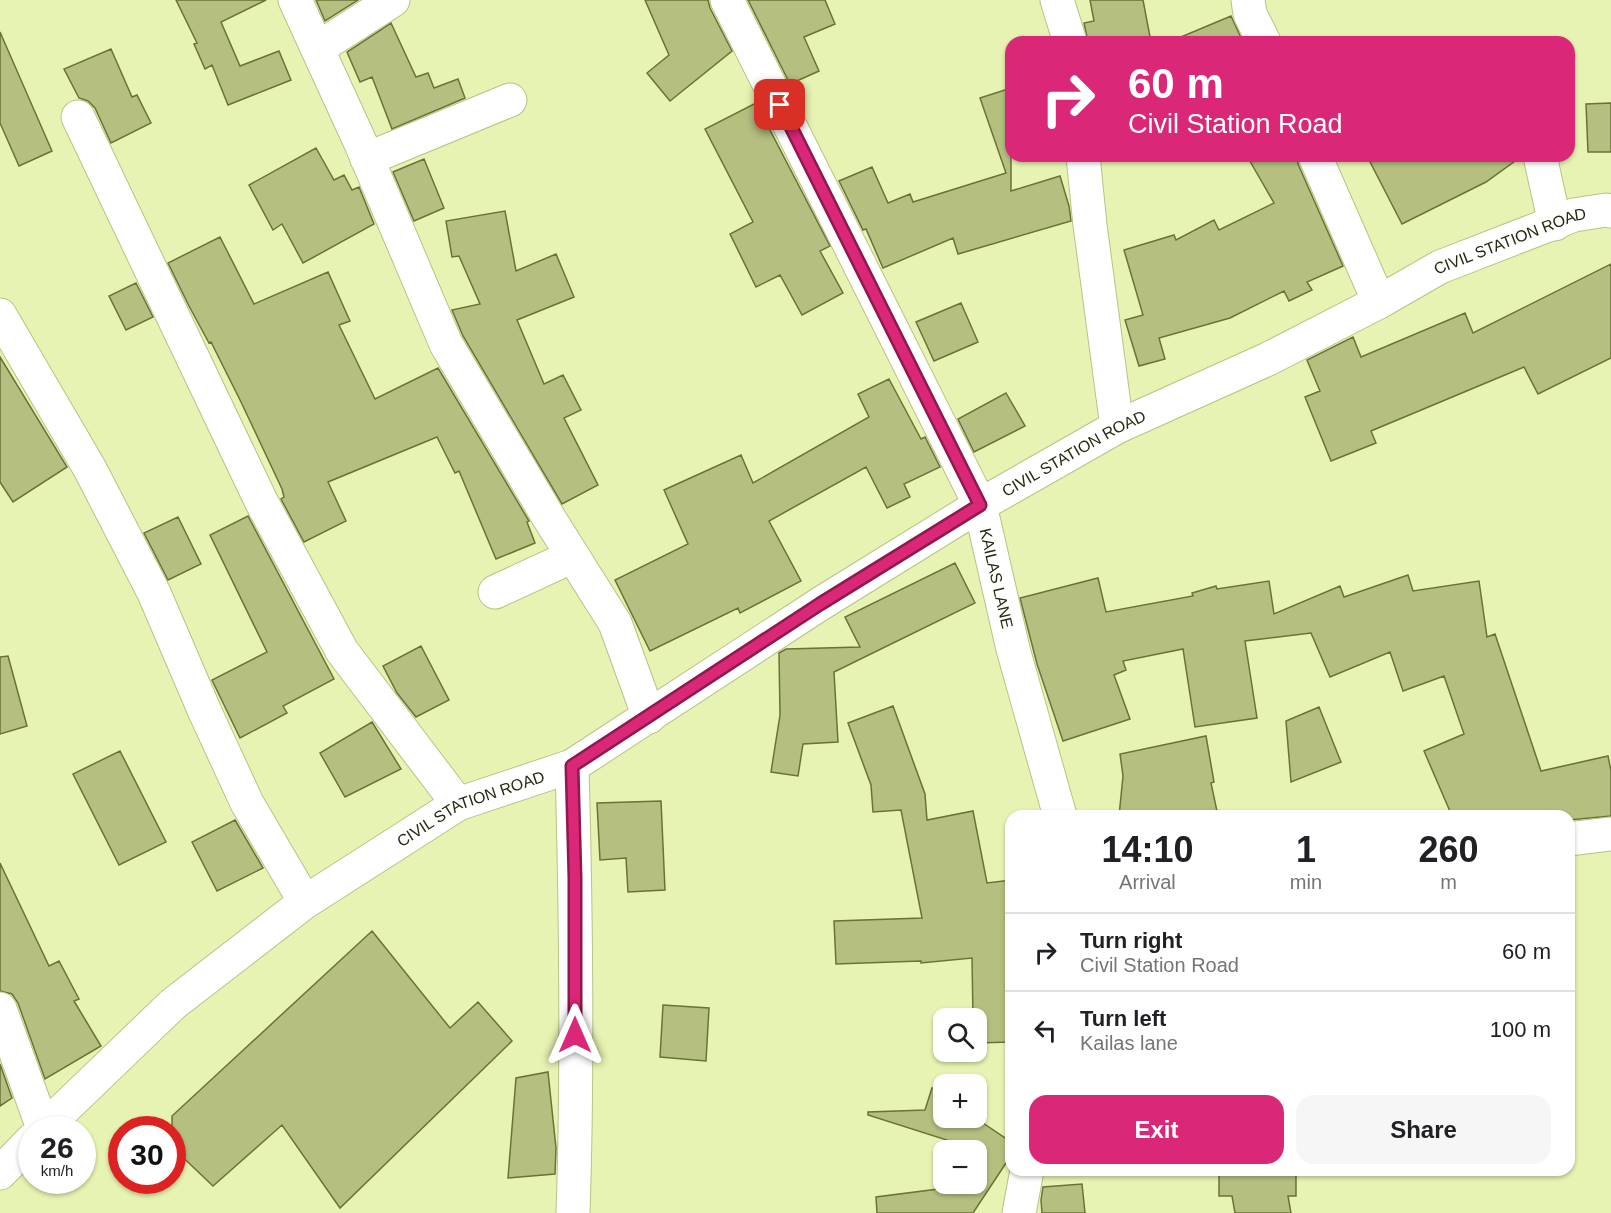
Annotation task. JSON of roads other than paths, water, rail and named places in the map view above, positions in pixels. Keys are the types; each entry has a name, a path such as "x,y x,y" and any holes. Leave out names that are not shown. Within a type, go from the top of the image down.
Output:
{"street":[{"path":"295,0 368,159 446,344 615,623 649,717"},
{"path":"318,48 393,0"},
{"name":"KAILAS LANE","path":"727,0 980,505 1013,649 1058,810"},
{"path":"1057,0 1069,36"},
{"path":"1248,0 1250,14 1261,36"},
{"path":"368,159 510,100"},
{"path":"78,117 261,501 342,651 459,804"},
{"path":"1084,162 1117,427"},
{"path":"1318,162 1379,302"},
{"path":"1541,162 1555,224"},
{"name":"CIVIL STATION ROAD","path":"57,1116 173,1004 305,902 459,804 572,766 820,604 980,505 1117,427 1268,359 1379,302 1440,267 1574,215 1611,211"},
{"path":"0,315 95,480 154,593 205,712 248,802 305,902"},
{"path":"495,592 573,556"},
{"path":"572,766 575,878 573,1213"},
{"path":"1575,838 1611,834"},
{"path":"0,1009 34,1116"},
{"name":"CIVIL STATION ROAD","path":"0,1173 18,1155"},
{"path":"1019,1213 1026,1176"}]}
